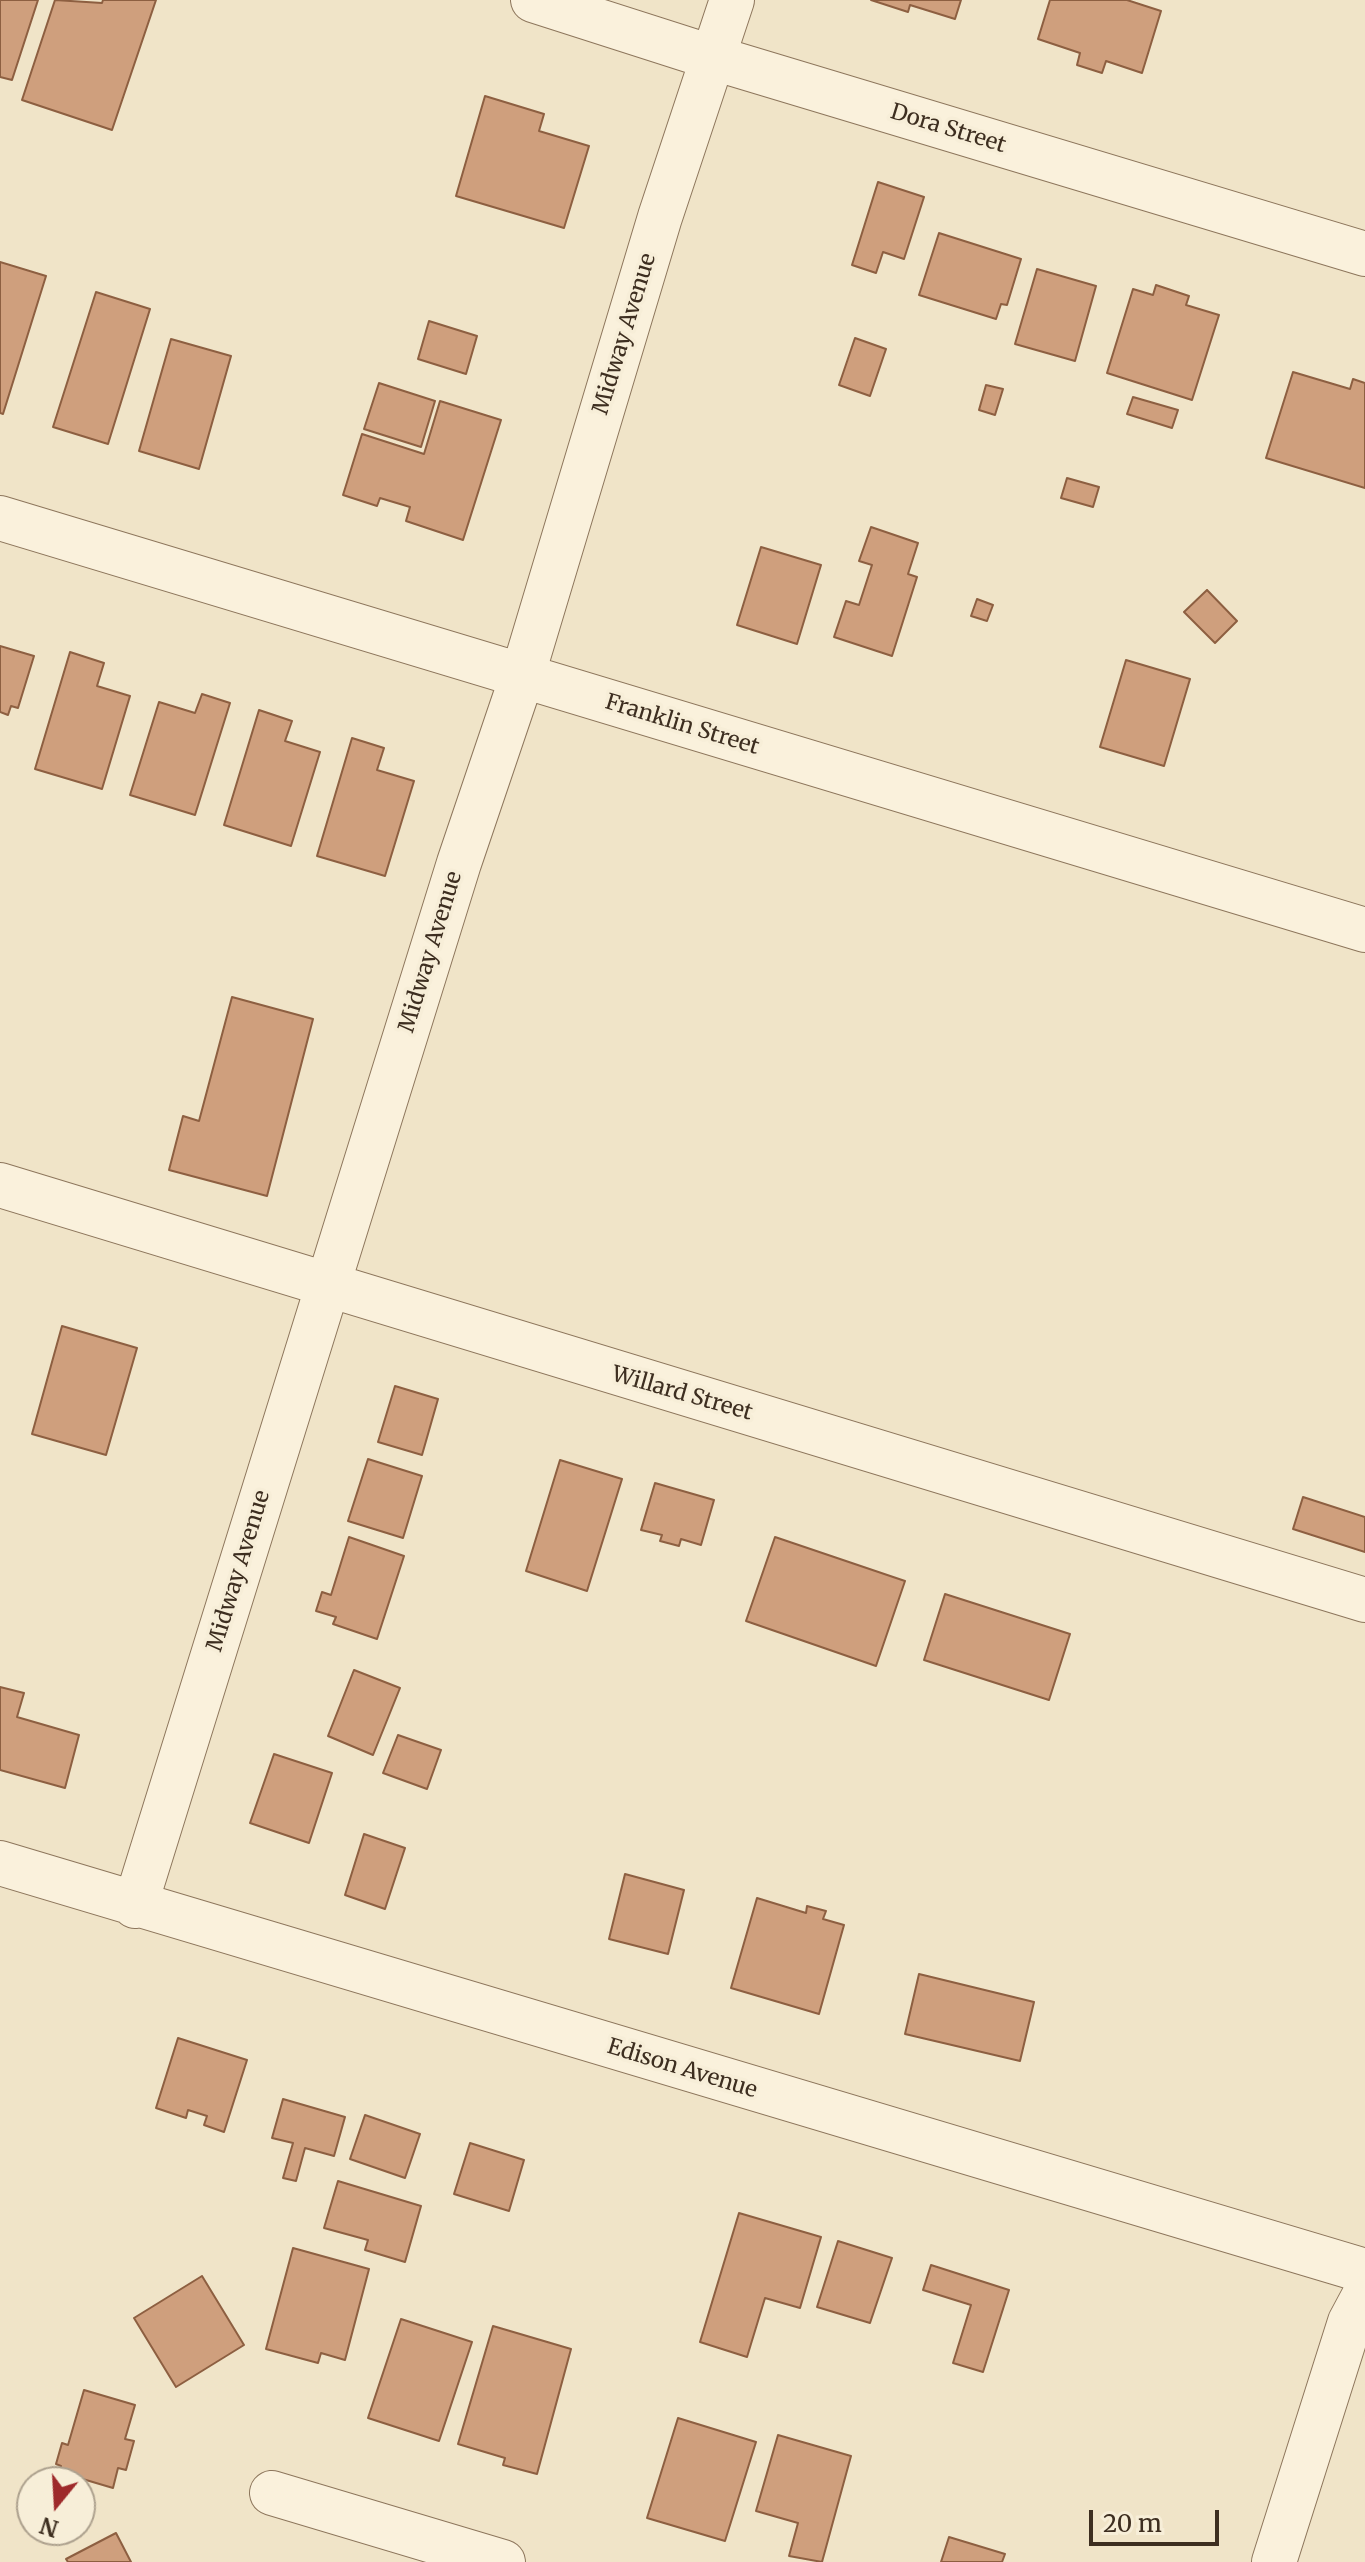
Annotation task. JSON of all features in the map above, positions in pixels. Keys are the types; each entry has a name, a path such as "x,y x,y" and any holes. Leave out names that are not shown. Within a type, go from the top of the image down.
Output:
{"street":[{"name":"Dora Street","path":"533,0 714,58 1365,254"},
{"name":"Midway Avenue","path":"135,1906 454,878 522,677 660,217 732,0"},
{"name":"Franklin Street","path":"0,518 1365,930"},
{"name":"Willard Street","path":"0,1185 1365,1600"},
{"name":"Edison Avenue","path":"0,1863 135,1906 1365,2271"},
{"path":"1274,2562 1350,2322 1365,2294"},
{"path":"272,2493 503,2562"}],"building":[{"path":"0,0 38,0 12,80 0,77"},
{"path":"55,0 102,3 103,0 156,0 112,130 22,100"},
{"path":"871,0 961,0 955,19 910,5 908,12"},
{"path":"1050,0 1127,0 1161,11 1142,73 1106,61 1102,73 1077,65 1080,53 1038,39"},
{"path":"485,96 544,114 539,131 589,146 564,228 456,196"},
{"path":"878,182 924,197 904,259 883,252 876,273 852,265"},
{"path":"939,233 1021,259 1007,305 1001,304 996,319 919,295"},
{"path":"0,262 46,276 3,414 0,413"},
{"path":"1037,269 1096,286 1075,361 1015,344"},
{"path":"1156,285 1189,296 1186,305 1219,315 1192,400 1107,373 1133,289 1153,295"},
{"path":"96,292 150,309 108,444 53,427"},
{"path":"429,321 477,336 466,374 418,359"},
{"path":"855,338 886,349 870,396 839,385"},
{"path":"171,339 231,356 199,469 139,451"},
{"path":"1293,372 1350,389 1353,379 1365,383 1365,488 1266,458"},
{"path":"379,383 435,401 421,447 364,429"},
{"path":"986,385 1003,389 995,415 979,410"},
{"path":"1133,397 1178,410 1172,428 1127,414"},
{"path":"440,401 501,420 463,540 406,521 410,507 380,498 377,506 343,495 362,434 424,454"},
{"path":"1067,478 1099,487 1093,507 1061,498"},
{"path":"871,527 918,543 908,574 917,577 892,656 834,637 846,601 859,605 872,565 859,561"},
{"path":"761,547 821,565 797,644 737,625"},
{"path":"1207,590 1237,621 1215,643 1184,612"},
{"path":"977,599 993,605 987,621 971,616"},
{"path":"0,646 34,656 18,708 11,706 8,715 0,712"},
{"path":"70,652 104,663 97,686 130,696 102,789 35,769"},
{"path":"1126,660 1190,679 1164,766 1100,747"},
{"path":"202,694 230,703 195,815 130,795 159,702 195,713"},
{"path":"259,710 292,721 285,741 320,752 291,846 224,825"},
{"path":"352,738 384,748 377,770 414,781 385,876 317,856"},
{"path":"232,997 313,1019 267,1196 169,1170 183,1116 199,1121"},
{"path":"62,1326 137,1348 106,1455 32,1434"},
{"path":"395,1386 438,1399 422,1455 378,1442"},
{"path":"368,1459 422,1476 403,1538 348,1521"},
{"path":"560,1460 622,1479 587,1591 526,1571"},
{"path":"655,1483 714,1500 701,1545 681,1539 679,1546 660,1541 662,1535 641,1530"},
{"path":"1303,1497 1365,1517 1365,1552 1293,1529"},
{"path":"349,1537 404,1556 377,1639 333,1624 336,1617 316,1611 322,1592 331,1595"},
{"path":"775,1537 905,1581 876,1666 746,1621"},
{"path":"945,1594 1070,1634 1049,1700 924,1660"},
{"path":"354,1670 400,1688 373,1755 328,1736"},
{"path":"0,1687 24,1693 17,1717 79,1735 65,1788 0,1770"},
{"path":"398,1735 441,1750 427,1789 383,1773"},
{"path":"274,1754 332,1773 309,1843 250,1823"},
{"path":"364,1834 405,1848 385,1909 345,1895"},
{"path":"625,1874 684,1890 668,1954 609,1939"},
{"path":"757,1898 806,1913 807,1906 826,1911 823,1919 844,1925 819,2014 731,1988"},
{"path":"919,1974 1034,2002 1020,2061 905,2034"},
{"path":"178,2038 247,2060 224,2132 204,2125 207,2116 188,2110 186,2118 156,2108"},
{"path":"283,2099 345,2117 334,2156 305,2148 296,2181 283,2178 293,2143 272,2138"},
{"path":"365,2115 420,2134 405,2178 350,2159"},
{"path":"470,2143 524,2160 509,2211 454,2194"},
{"path":"338,2181 421,2206 405,2262 365,2250 368,2240 324,2228"},
{"path":"739,2213 821,2237 800,2308 765,2298 747,2357 700,2342"},
{"path":"838,2241 892,2258 870,2323 817,2307"},
{"path":"293,2248 369,2269 345,2360 321,2353 318,2363 266,2349"},
{"path":"931,2265 1009,2290 983,2372 953,2363 971,2305 923,2290"},
{"path":"202,2276 244,2345 176,2387 134,2318"},
{"path":"401,2319 472,2342 439,2441 368,2418"},
{"path":"493,2326 571,2349 537,2474 503,2465 505,2458 458,2444"},
{"path":"84,2390 135,2405 125,2439 134,2441 126,2470 118,2468 113,2488 96,2483 96,2466 56,2464 62,2443 68,2445"},
{"path":"678,2418 756,2442 725,2541 647,2518"},
{"path":"778,2435 851,2456 822,2562 789,2556 798,2523 756,2511"},
{"path":"116,2533 131,2562 68,2562 66,2559"},
{"path":"949,2537 1005,2554 1002,2562 941,2562"}]}
